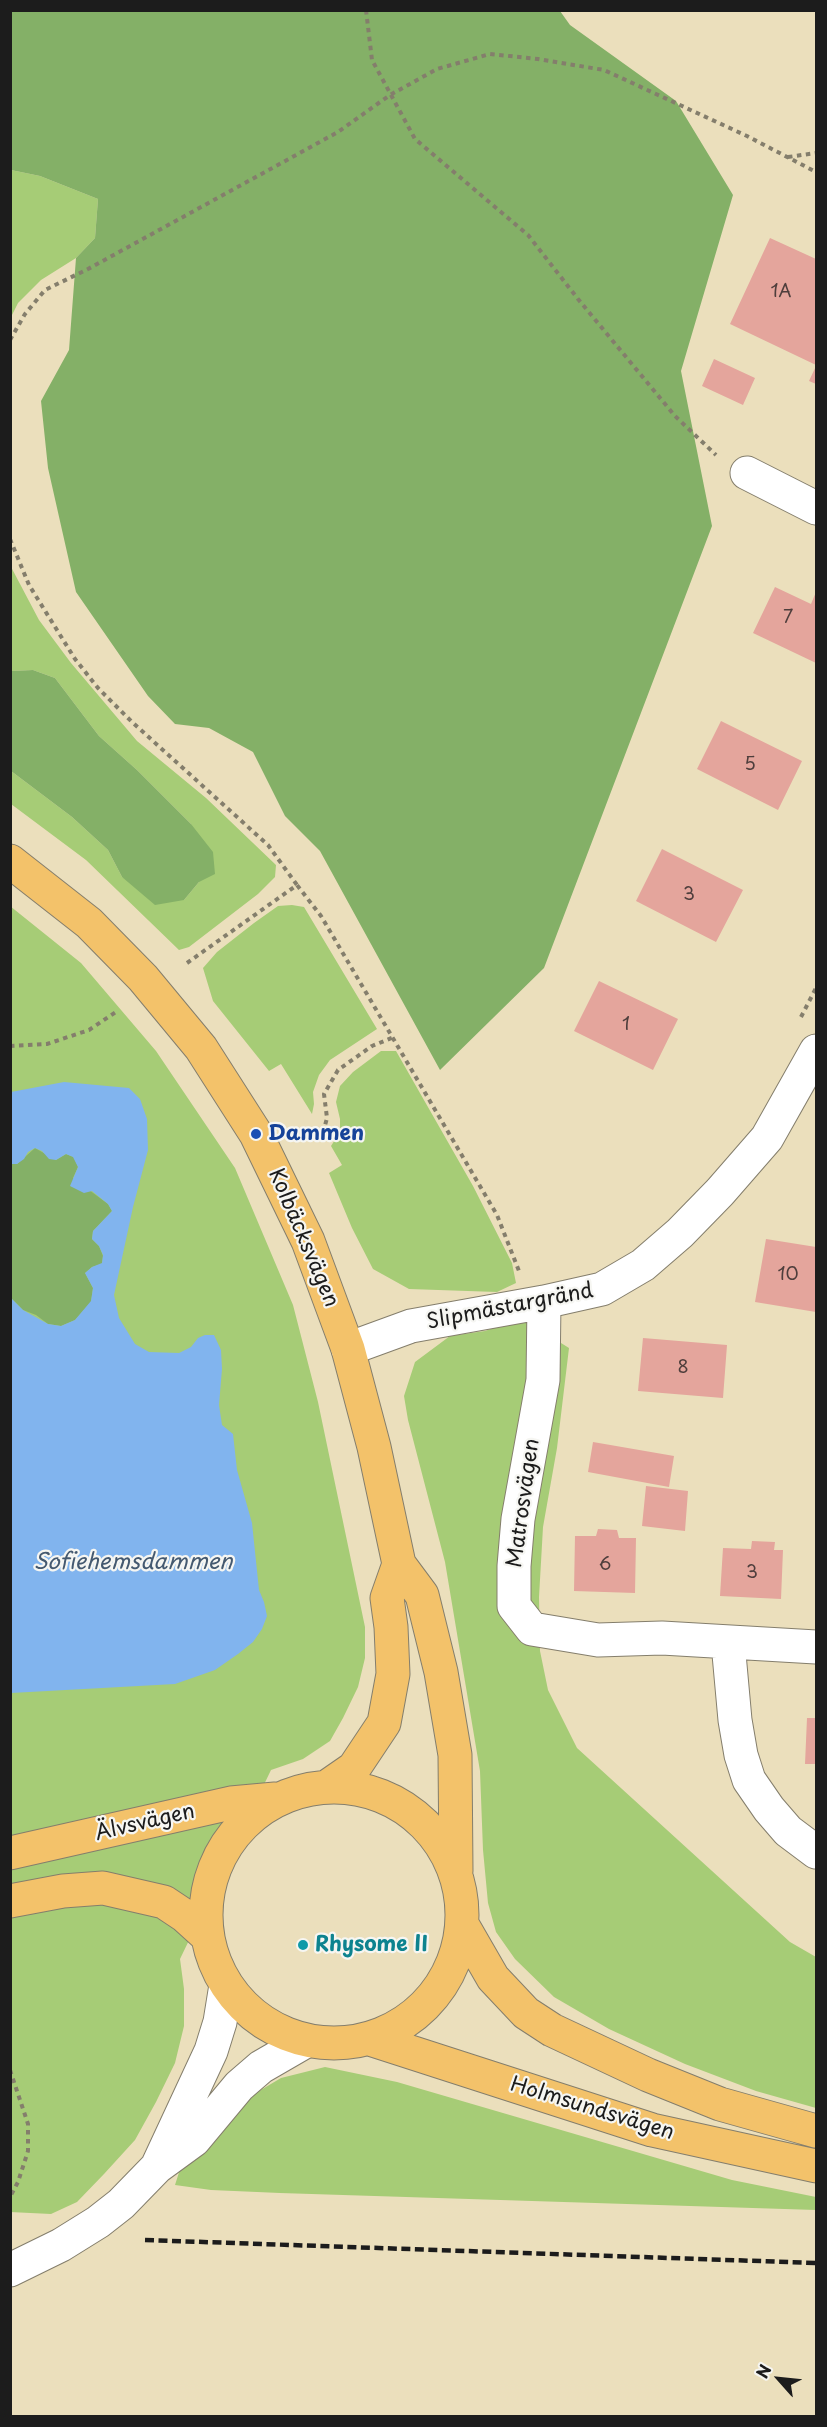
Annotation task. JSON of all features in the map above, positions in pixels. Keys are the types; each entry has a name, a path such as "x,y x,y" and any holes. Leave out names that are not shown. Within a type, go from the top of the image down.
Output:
{"main road":[{"name":"Kolbäcksvägen","path":"10,861 89,923 143,978 201,1048 256,1134 308,1241 348,1348 375,1447 399,1564 422,1595 441,1672 454,1755 456,1871 463,1926"},
{"path":"328,1786 354,1768 384,1723 393,1674 387,1598 399,1564"},
{"path":"456,1871 435,1834 409,1809 368,1790 328,1786 303,1790 280,1798 259,1810 241,1826 220,1854 208,1893 207,1936 217,1967 226,1984 248,2010 276,2030 306,2041 332,2044 370,2039 414,2016 449,1973 463,1926"},
{"name":"Älvsvägen","path":"10,1853 231,1803 280,1798"},
{"path":"10,1901 63,1891 103,1888 164,1902 185,1916 207,1936"},
{"path":"463,1926 493,1978 526,2013 552,2030 648,2075 720,2104 816,2131"},
{"name":"Holmsundsvägen","path":"370,2039 652,2130 816,2166"}],"street":[{"path":"747,473 816,508"},
{"name":"Slipmästargränd","path":"348,1348 411,1326 533,1291 602,1288 643,1265 680,1233 712,1200 808,1089 816,1052"},
{"name":"Matrosvägen","path":"533,1291 543,1380 518,1519 514,1566 514,1606 532,1629 598,1640 662,1638 816,1647"},
{"path":"728,1643 735,1720 741,1755 750,1780 768,1809 788,1831 816,1852"},
{"path":"157,2167 211,2051 220,2022 226,1984"},
{"path":"10,2270 61,2245 98,2222 121,2204 157,2167 194,2140 239,2086 261,2067 306,2041"}],"path":[{"path":"366,10 372,60 415,139 528,235 675,416 712,452 747,473"},
{"path":"10,340 25,314 45,290 88,269 338,132 390,95 437,69 490,54 604,70 816,172"},
{"path":"787,157 816,153"},
{"path":"10,539 29,585 75,659 98,688 132,722 268,845 321,916 496,1215 533,1291"},
{"path":"187,963 297,885"},
{"path":"800,1019 816,988"},
{"path":"10,1046 47,1044 89,1030 116,1012"},
{"path":"323,1133 327,1118 324,1094 338,1070 372,1046 393,1037"},
{"path":"10,2070 28,2124 28,2151 18,2182 10,2197"}],"green space":[{"path":"10,11 560,11 570,25 676,101 733,195 681,371 712,526 544,968 440,1070 320,851 285,816 253,752 209,728 175,724 148,696 76,592 48,468 41,401 69,350 76,258 95,238 98,199 40,176 11,170"},
{"path":"11,170 40,176 98,199 95,238 76,258 41,280 18,303 11,317"},
{"path":"10,565 39,620 71,663 137,741 206,798 276,865 275,877 258,894 189,947 179,950 86,860 11,804 11,771 72,817 108,850 122,877 184,900 199,882 191,824 99,736 55,678 33,670 11,671"},
{"path":"33,670 55,678 99,736 191,824 213,852 215,874 199,882 184,900 155,905 122,877 108,850 72,817 11,771 11,671"},
{"path":"10,906 81,963 156,1051 235,1168 293,1305 318,1402 365,1627 365,1658 358,1687 343,1718 330,1741 303,1759 271,1770 180,1959 184,1989 184,2026 175,2063 156,2102 135,2140 104,2174 77,2202 51,2214 10,2212"},
{"path":"278,906 304,907 377,1029 330,1060 319,1075 313,1092 312,1114 281,1064 269,1071 213,1001 203,968 217,952"},
{"path":"381,1051 396,1051 473,1186 512,1263 516,1283 497,1292 409,1289 373,1269 352,1228 329,1173 342,1165 331,1146 340,1132 336,1102 340,1086 353,1072"},
{"path":"35,1148 56,1160 66,1154 74,1157 78,1167 73,1178 108,1204 112,1211 93,1231 92,1239 99,1246 103,1256 102,1264 92,1267 85,1273 93,1288 91,1302 75,1320 61,1326 48,1324 36,1315 23,1310 11,1298 11,1164 17,1164"},
{"path":"521,1318 569,1348 557,1448 543,1527 539,1597 540,1651 548,1690 577,1748 790,1942 816,1957 816,2108 756,2091 685,2064 609,2029 554,1997 515,1959 496,1932 488,1903 480,1771 445,1562 408,1420 404,1396 415,1362 450,1336 485,1331"},
{"path":"325,2067 397,2082 732,2180 816,2197 816,2210 280,2193 211,2190 175,2185 181,2166 249,2097 281,2078"}],"water":[{"name":"Sofiehemsdammen","path":"64,1082 129,1088 140,1099 147,1119 148,1150 114,1295 119,1318 135,1344 149,1352 179,1353 191,1347 198,1338 214,1335 221,1350 219,1405 222,1425 233,1434 237,1470 252,1523 259,1590 267,1616 253,1642 238,1654 215,1670 175,1684 11,1693 11,1298 23,1310 48,1324 61,1326 75,1320 91,1301 93,1288 85,1273 102,1263 103,1255 99,1246 92,1239 93,1231 112,1211 108,1204 92,1191 84,1193 70,1186 78,1167 73,1157 66,1154 56,1160 49,1159 42,1151 35,1148 17,1164 11,1164 11,1092"}],"building":[{"path":"770,238 816,259 816,365 730,324"},
{"path":"714,359 755,378 743,405 702,386"},
{"path":"816,366 816,384 809,381"},
{"path":"775,587 811,604 816,592 816,663 753,633"},
{"path":"721,721 802,761 778,810 697,769"},
{"path":"662,849 743,890 716,942 636,901"},
{"path":"599,981 678,1019 653,1070 574,1031"},
{"path":"766,1239 816,1247 816,1312 755,1302"},
{"path":"643,1338 727,1345 723,1398 638,1391"},
{"path":"593,1442 674,1456 669,1487 588,1472"},
{"path":"646,1486 688,1491 685,1531 642,1526"},
{"path":"598,1529 617,1530 619,1538 636,1538 635,1593 574,1591 575,1536 596,1536"},
{"path":"752,1541 775,1542 774,1550 783,1550 781,1599 720,1596 723,1548 751,1549"},
{"path":"807,1718 816,1718 816,1764 805,1764"}],"railway":[{"path":"145,2240 816,2263"}],"place":[{"name":"Dammen","path":"256,1134"},
{"name":"Rhysome II","path":"303,1945"}]}
